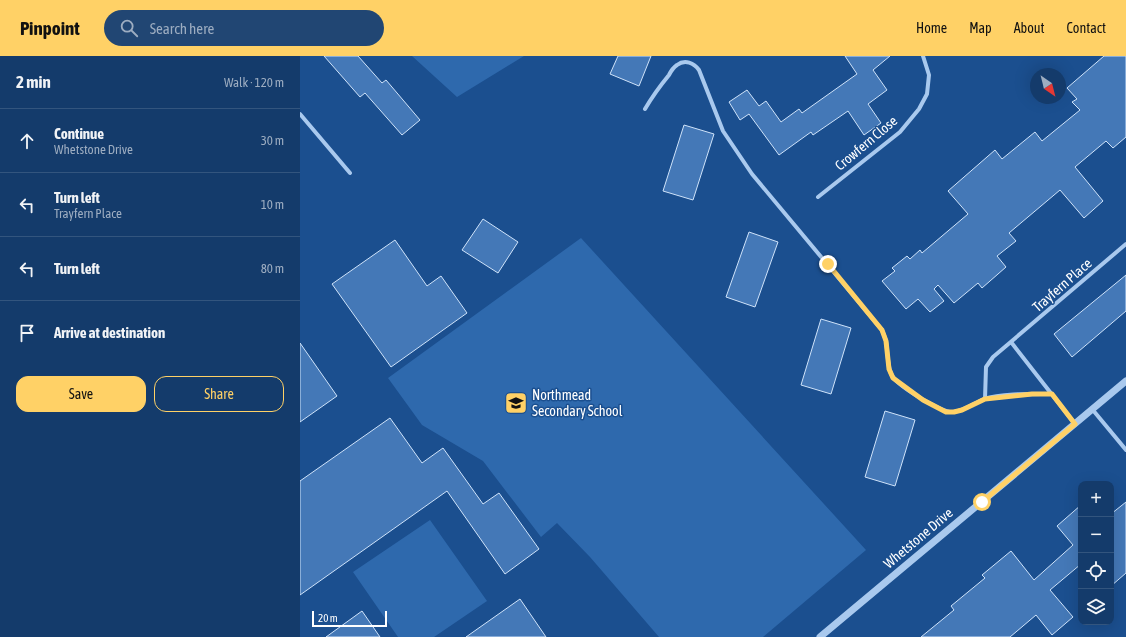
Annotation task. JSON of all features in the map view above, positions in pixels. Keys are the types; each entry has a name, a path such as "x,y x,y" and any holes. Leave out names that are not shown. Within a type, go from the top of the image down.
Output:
{"street":[{"name":"Crowfern Close","path":"818,197 900,132 919,109 927,94 929,75 923,56"},
{"path":"645,109 657,89 676,65 682,62 695,64 699,70 723,131 737,152 757,180 882,330 886,341 889,369 893,378 923,400 946,412 954,412 962,410 985,399 1020,395 1052,394"},
{"path":"300,114 350,173"},
{"name":"Trayfern Place","path":"985,399 986,367 993,357 1126,244"},
{"path":"1011,342 1075,424"},
{"name":"Whetstone Drive","path":"820,637 1126,381"},
{"path":"1092,409 1126,450"}],"shaded area":[{"path":"412,56 524,56 457,97"},
{"path":"581,238 866,550 763,637 659,637 590,557 557,523 541,537 483,461 422,425 388,378"},
{"path":"430,520 487,601 434,637 398,637 353,572"}],"building":[{"path":"324,56 358,56 382,83 386,80 420,120 402,135 365,93 360,97"},
{"path":"618,56 651,56 639,86 610,74"},
{"path":"845,56 890,56 873,70 887,90 868,104 881,123 864,135 848,111 813,135 811,132 779,155 749,114 740,120 729,102 747,90 759,106 766,101 781,122 799,109 802,113 857,74"},
{"path":"1104,56 1126,56 1126,137 1113,148 1106,141 1075,167 1103,201 1084,218 1060,190 1009,233 1016,241 997,256 1006,267 982,288 978,283 954,303 938,285 934,289 944,301 930,312 918,299 906,309 882,281 895,271 892,268 907,256 910,259 920,250 922,253 968,214 948,191 995,150 1002,159 1035,132 1042,141 1080,110 1072,102 1077,99 1067,88"},
{"path":"684,125 714,134 693,200 663,191"},
{"path":"483,219 518,242 498,273 462,250"},
{"path":"749,232 778,242 755,307 726,297"},
{"path":"395,240 427,286 441,276 467,313 391,367 332,284"},
{"path":"1126,275 1126,311 1072,357 1054,334"},
{"path":"821,319 851,328 831,394 801,385"},
{"path":"300,343 337,396 300,422"},
{"path":"885,411 915,420 895,486 865,477"},
{"path":"390,418 422,463 443,448 483,504 499,493 539,549 505,574 447,491 300,595 300,481"},
{"path":"1126,502 1126,573 1114,583 1114,517 1114,512"},
{"path":"1078,508 1078,567 1050,590 1073,617 1052,635 1036,615 1010,637 921,637 954,610 951,606 985,578 982,575 1011,551 1034,580 1073,545 1057,526"},
{"path":"520,599 546,637 466,637"},
{"path":"362,611 380,637 326,637"}],"place":[{"name":"Northmead Secondary School","path":"516,403"}],"route":[{"path":"828,264 882,330 886,341 889,369 893,378 923,400 946,412 954,412 974,405 985,399 1032,394 1052,394 1075,424 982,502"}]}
